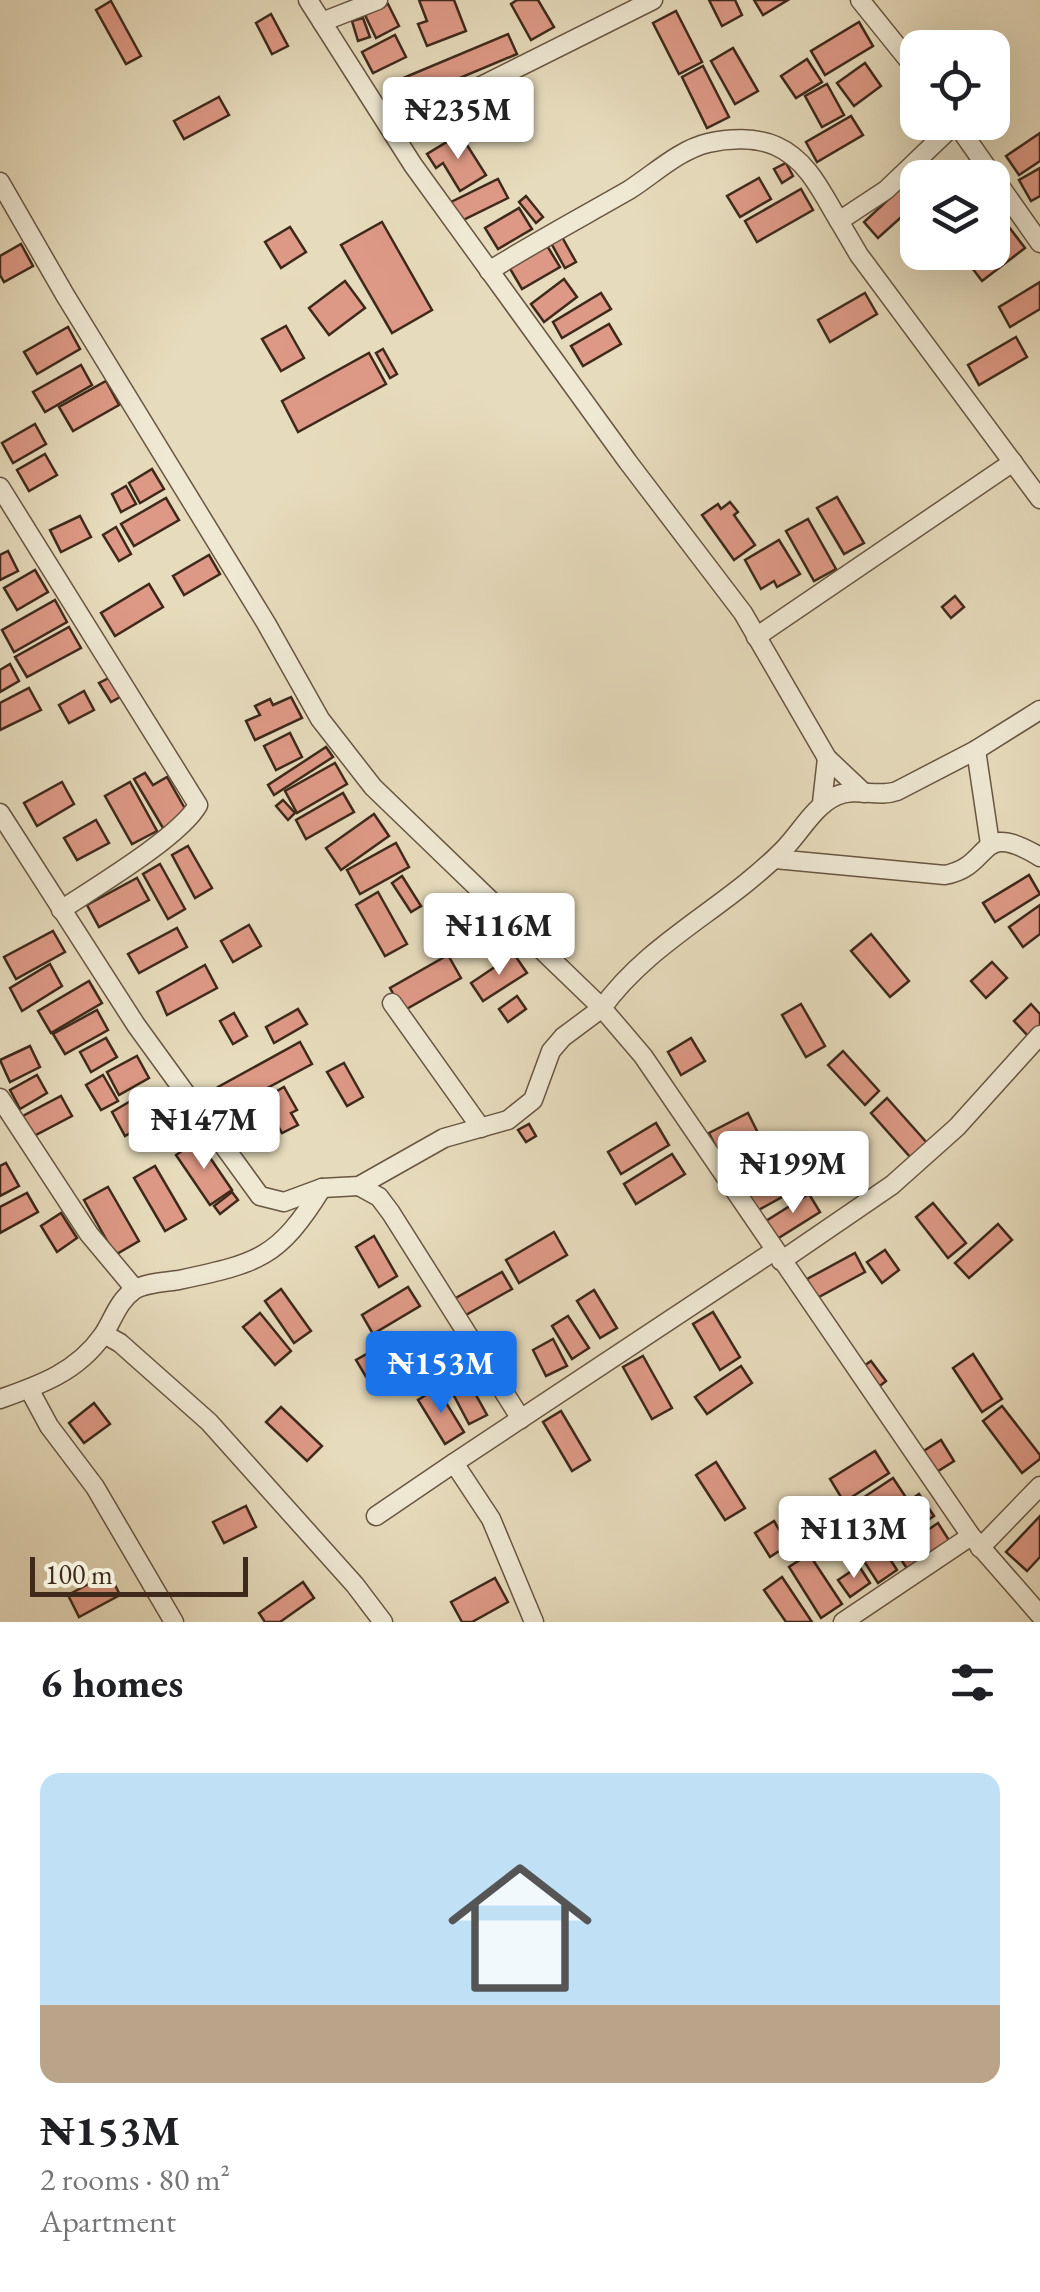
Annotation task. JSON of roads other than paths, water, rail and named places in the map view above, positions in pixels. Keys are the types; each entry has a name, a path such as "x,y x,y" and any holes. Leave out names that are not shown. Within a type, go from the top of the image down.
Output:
{"street":[{"path":"308,0 413,165 743,613 827,758 864,793"},
{"path":"322,22 378,0"},
{"path":"393,130 624,6 652,0"},
{"path":"860,0 900,50"},
{"path":"489,271 708,143 756,139 778,146 804,164 859,255 1040,499"},
{"path":"840,221 886,190 938,140"},
{"path":"968,140 1040,244"},
{"path":"0,182 320,719 373,787 602,1008 643,1056 975,1542 1040,1615"},
{"path":"756,637 1013,462"},
{"path":"0,486 198,805 129,866 61,910"},
{"path":"0,813 136,1026 260,1196 284,1202 322,1188 359,1186 444,1138 508,1120 533,1100 551,1051 563,1037 602,1008 638,964 720,905 774,858 822,804 844,793 885,795 897,791 976,750 1040,710"},
{"path":"976,750 990,844"},
{"path":"822,804 827,758"},
{"path":"774,858 945,876 962,870 990,844 999,841 1017,844 1040,857"},
{"path":"392,1003 482,1128"},
{"path":"376,1516 520,1419 892,1185 957,1127 1040,1035"},
{"path":"0,1098 89,1234 135,1289"},
{"path":"359,1186 379,1197 391,1212 520,1419"},
{"path":"0,1400 60,1377 88,1353 104,1334 116,1309 135,1289 243,1265 271,1251 298,1227 322,1188"},
{"path":"104,1334 120,1343 209,1422 355,1585 383,1622"},
{"path":"29,1389 50,1426 95,1487 174,1622"},
{"path":"454,1463 491,1518 534,1622"},
{"path":"843,1622 975,1542 1040,1486"}]}
